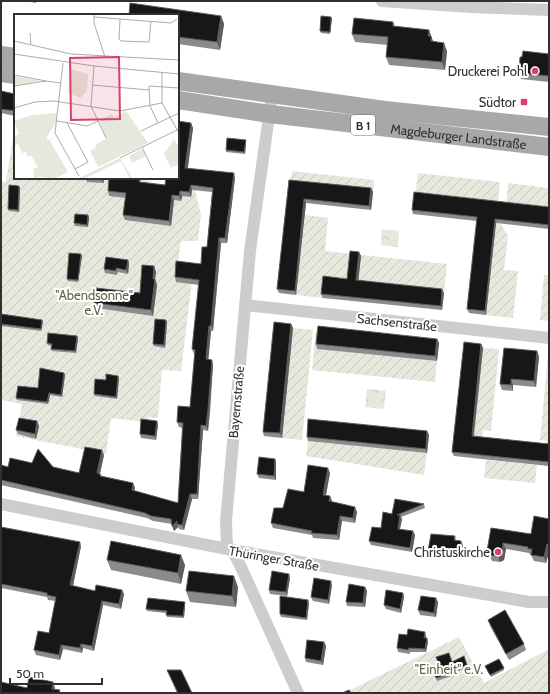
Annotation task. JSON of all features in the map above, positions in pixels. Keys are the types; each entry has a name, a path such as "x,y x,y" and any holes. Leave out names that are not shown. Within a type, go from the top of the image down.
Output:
{"main road":[{"path":"1,55 14,57"},
{"path":"1,73 14,75"},
{"name":"Magdeburger Landstraße","path":"179,82 385,110 549,127"},
{"name":"Magdeburger Landstraße","path":"179,100 270,114 549,147"}],"street":[{"path":"382,1 549,10"},
{"name":"Bayernstraße","path":"272,95 250,251 226,520 227,546 232,550 298,693"},
{"name":"Sachsenstraße","path":"245,305 549,338"},
{"name":"Thüringer Straße","path":"1,504 232,550 529,602 549,602"}],"green space":[{"name":"\"Abendsonne\" e.V.","path":"14,131 14,179 144,179 157,184 195,190 201,215 198,241 181,241 178,262 194,264 181,371 162,370 158,418 148,417 147,422 111,418 106,454 16,436 22,404 1,400 1,181 6,182"},
{"path":"292,171 374,180 373,192 290,184"},
{"path":"418,173 500,182 498,205 415,196"},
{"path":"508,183 549,188 549,211 505,221"},
{"path":"305,215 328,218 325,251 447,264 444,293 325,281 323,298 296,295"},
{"path":"496,223 501,224 508,236 504,270 518,271 513,318 486,315"},
{"path":"382,229 399,231 398,247 381,245"},
{"path":"544,275 549,275 549,321 540,320"},
{"path":"293,328 313,330 302,440 282,438"},
{"path":"316,330 319,331 318,349 437,361 435,382 312,370"},
{"path":"483,348 499,349 491,431 483,430 480,459 471,458"},
{"path":"548,355 549,466 544,466 547,441 540,440"},
{"path":"367,389 386,391 384,409 365,407"},
{"path":"308,441 427,453 424,475 306,456"},
{"path":"486,460 537,465 535,483 484,478"},
{"name":"\"Einheit\" e.V.","path":"459,637 484,683 549,649 549,693 344,693"}],"building":[{"path":"130,3 221,16 217,42 179,37 179,14 129,14"},
{"path":"321,16 331,17 330,32 320,31"},
{"path":"354,18 393,22 393,26 429,30 428,36 431,36 431,41 444,43 442,62 386,57 388,37 352,34"},
{"name":"Druckerei Pohl","path":"523,51 549,54 549,76 519,73 520,57 522,57"},
{"path":"1,91 14,94 14,111 1,109"},
{"path":"179,121 191,123 185,168 234,173 225,238 219,238 211,326 209,326 206,359 212,360 208,409 206,426 201,425 197,494 190,494 182,525 177,524 177,521 172,526 171,519 151,516 145,513 1,480 1,465 8,467 10,458 32,463 38,449 53,467 79,473 85,447 102,450 97,473 100,474 100,476 133,483 132,490 178,503 183,423 177,422 178,406 190,407 195,350 192,349 199,280 175,277 176,261 201,264 202,247 207,247 213,188 191,185 189,192 180,191 179,196 172,195 169,221 123,215 126,193 108,191 109,179 140,179 139,182 165,185 166,179 179,179"},
{"path":"227,138 246,140 244,152 226,150"},
{"path":"289,180 371,188 369,206 304,199 295,291 277,289"},
{"path":"9,185 19,186 18,210 8,209"},
{"path":"414,192 549,207 549,225 495,219 485,311 467,309 477,217 412,210"},
{"path":"75,214 88,215 87,225 74,223"},
{"path":"350,251 359,252 356,280 442,289 441,306 321,294 323,276 347,279"},
{"path":"69,253 81,254 78,280 67,279"},
{"path":"106,257 128,260 126,270 116,268 116,271 104,269"},
{"path":"142,265 154,266 153,279 155,279 151,310 94,303 96,288 140,293"},
{"path":"1,314 42,320 41,329 1,324"},
{"path":"155,319 166,320 164,345 153,344"},
{"path":"274,322 291,324 280,433 263,432"},
{"path":"318,326 437,339 435,356 316,344"},
{"path":"48,333 77,336 75,351 51,349 52,344 47,343"},
{"path":"464,342 481,344 472,436 549,444 549,462 452,452"},
{"path":"504,348 537,351 534,381 511,379 511,385 500,384"},
{"path":"40,368 64,373 61,395 49,393 47,402 16,398 18,386 38,388"},
{"path":"106,374 118,376 116,397 94,394 95,379 106,380"},
{"path":"19,418 37,421 35,434 16,430"},
{"path":"141,419 157,421 155,436 140,434"},
{"path":"308,419 427,431 426,449 307,437"},
{"path":"259,457 275,459 274,476 257,474"},
{"path":"308,465 328,468 323,495 330,496 329,501 355,507 353,518 340,516 337,535 311,533 312,531 271,523 274,508 283,508 288,489 304,492"},
{"path":"395,499 424,504 397,515 400,515 398,529 413,531 410,548 369,541 372,527 381,528 383,512 392,514"},
{"path":"534,516 549,519 549,544 547,544 544,557 531,555 532,549 528,549 528,547 503,543 502,553 498,556 490,555 487,551 491,528 531,534"},
{"path":"1,527 80,542 70,585 95,591 96,585 122,590 119,604 102,601 92,646 81,644 80,648 61,645 59,655 34,650 38,631 49,633 56,597 47,595 47,593 1,584"},
{"path":"431,534 455,536 454,540 461,541 460,550 448,549 447,554 428,551"},
{"path":"111,541 181,555 178,573 107,560"},
{"path":"189,571 234,576 232,596 186,591"},
{"path":"272,571 289,574 286,592 269,590"},
{"path":"314,578 331,581 328,600 311,597"},
{"path":"349,584 365,587 363,603 346,602"},
{"path":"386,590 403,593 400,609 384,605"},
{"path":"280,596 308,600 306,618 280,614"},
{"path":"421,596 436,598 434,613 418,610"},
{"path":"148,598 185,602 183,616 166,615 167,611 146,609"},
{"path":"505,610 524,644 506,654 488,620"},
{"path":"408,629 425,632 424,638 427,638 425,649 409,648 408,650 397,648 399,634 407,635"},
{"path":"307,640 324,642 321,661 305,658"},
{"path":"449,653 452,662 464,656 467,665 455,670 456,672 436,678 433,670 440,667 436,657"},
{"path":"499,659 504,668 490,675 485,666"},
{"path":"167,670 181,670 192,693 178,693"},
{"path":"29,677 53,682 52,689 60,690 59,693 1,693 1,682 27,688"},
{"path":"349,690 351,693 342,693"}],"place":[{"name":"Druckerei Pohl","path":"535,71"},
{"name":"Südtor","path":"524,102"},
{"name":"Christuskirche","path":"498,552"}]}
